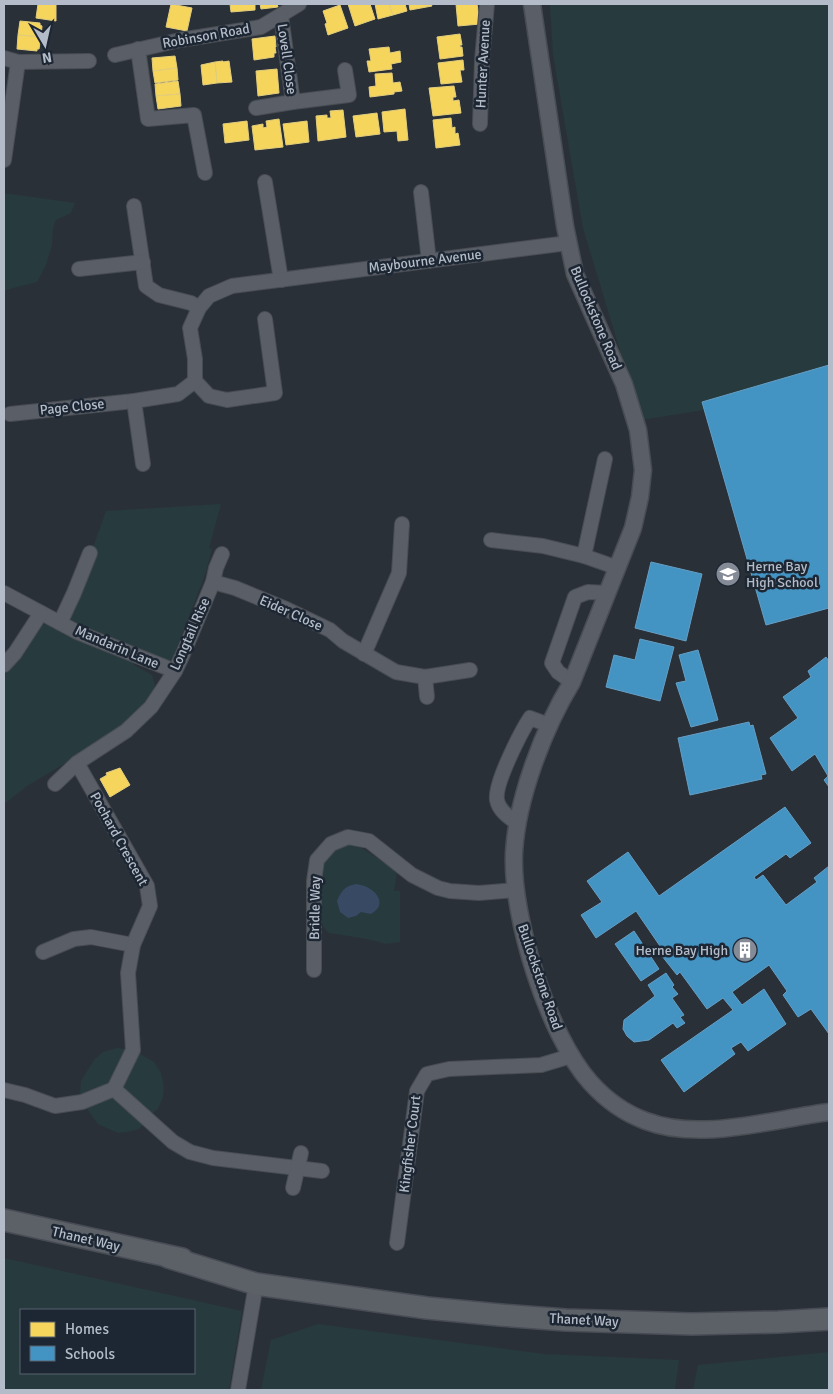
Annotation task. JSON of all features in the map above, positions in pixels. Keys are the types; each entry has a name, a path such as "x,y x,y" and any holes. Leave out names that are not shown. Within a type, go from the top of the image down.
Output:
{"main road":[{"name":"Thanet Way","path":"4,1220 168,1257 260,1271 340,1295"},
{"name":"Thanet Way","path":"168,1257 256,1284 427,1308 566,1320 692,1324 829,1319"}],"street":[{"name":"Robinson Road","path":"116,55 138,49 261,27 299,4"},
{"name":"Hunter Avenue","path":"480,124 482,60 487,4"},
{"name":"Bullockstone Road","path":"532,4 568,243 575,274 624,384 638,430 643,470 640,497 633,528 572,682 549,725 524,796 517,823 514,854 515,890 520,922 556,1028 571,1056 589,1081 613,1104 625,1112 647,1122 674,1127 711,1129 829,1112"},
{"name":"Lovell Close","path":"281,16 293,102"},
{"path":"138,49 148,119 194,115 205,173"},
{"path":"4,58 18,62 89,60"},
{"path":"4,160 18,62"},
{"name":"Lovell Close","path":"256,108 349,95 345,70"},
{"path":"265,182 281,280"},
{"path":"421,192 429,261"},
{"path":"134,206 146,286 159,295 191,303 199,308"},
{"name":"Maybourne Avenue","path":"195,381 195,359 190,328 199,308 209,296 232,286 568,243"},
{"path":"79,270 143,262"},
{"path":"143,464 134,401 178,394 195,381 210,396 227,400 275,393 266,319"},
{"name":"Page Close","path":"10,414 134,401"},
{"path":"584,556 605,459"},
{"path":"364,654 399,573 402,524"},
{"path":"491,540 543,546 584,556 618,568"},
{"name":"Mandarin Lane","path":"60,623 90,553"},
{"name":"Longtail Rise","path":"55,784 76,762 126,731 151,707 175,671 213,582 222,554"},
{"name":"Eider Close","path":"213,582 235,588 330,630 343,641 396,672 425,677 470,670"},
{"path":"572,682 558,672 552,663 576,597 588,592 607,593"},
{"name":"Mandarin Lane","path":"4,593 77,632 175,671"},
{"path":"4,665 15,653 42,613"},
{"path":"425,677 427,697"},
{"path":"517,823 504,813 497,800 500,784 519,735 530,718 549,725"},
{"name":"Pochard Crescent","path":"76,762 147,886 150,906 133,945 128,973 133,1050 114,1089"},
{"name":"Bridle Way","path":"314,970 313,899 317,860 331,844 348,837 369,841 412,875 438,888 450,891 479,893 515,890"},
{"path":"43,952 74,939 91,937 133,945"},
{"name":"Kingfisher Court","path":"397,1243 417,1091 427,1074 448,1069 540,1065 571,1056"},
{"path":"4,1090 25,1095 55,1106 82,1102 114,1089 173,1142 190,1152 213,1158 322,1171"},
{"path":"293,1188 301,1153"},
{"path":"238,1390 256,1284"}],"green space":[{"path":"550,4 829,4 829,608 766,625 704,410 641,420 583,228 553,55"},
{"path":"4,193 75,203 71,213 56,220 53,228 52,245 46,265 37,282 6,290 4,293"},
{"path":"221,504 209,548 212,549 205,575 173,658 167,663 132,659 134,665 152,675 155,685 153,691 142,705 99,743 27,786 4,804 4,676 38,627 45,624 55,627 94,545 106,511"},
{"path":"347,845 357,845 397,871 394,891 400,891 400,942 386,944 329,933 324,928 319,909 319,887 323,867 325,860 331,852"},
{"path":"117,1048 133,1050 154,1062 161,1073 164,1086 163,1097 158,1108 139,1129 118,1133 98,1124 82,1102 80,1094 81,1081 94,1060 103,1052"},
{"path":"4,1258 242,1311 229,1390 4,1390"},
{"path":"318,1324 544,1354 679,1360 675,1390 261,1390 271,1340"},
{"path":"829,1352 829,1390 693,1390 698,1365"}],"water":[{"path":"356,884 373,891 377,895 379,905 377,910 371,914 361,912 356,916 348,918 340,912 337,901 344,889"}],"building: Homes":[{"path":"38,4 56,4 56,21 36,18"},
{"path":"171,4 192,8 187,31 166,27"},
{"path":"230,4 255,4 255,10 231,12"},
{"path":"260,4 277,4 278,7 261,9"},
{"path":"348,4 370,4 375,19 355,26"},
{"path":"375,4 389,4 393,15 378,19"},
{"path":"389,4 405,4 407,11 393,15"},
{"path":"409,4 431,4 432,6 410,10"},
{"path":"456,4 477,4 480,24 458,26"},
{"path":"340,5 348,28 328,35 323,11"},
{"path":"20,21 40,23 42,26 41,37 18,35"},
{"path":"460,34 462,45 460,47 462,47 463,56 440,59 437,37"},
{"path":"18,35 41,37 39,49 37,51 17,49"},
{"path":"275,36 276,53 274,53 274,57 254,60 252,39"},
{"path":"389,47 390,53 400,51 401,62 391,64 392,69 369,72 367,61 371,61 369,49"},
{"path":"175,56 177,68 153,71 152,58"},
{"path":"463,60 464,70 460,70 462,82 441,84 438,63"},
{"path":"229,61 232,82 217,83 215,62"},
{"path":"215,62 217,83 203,85 201,65"},
{"path":"177,68 178,80 155,83 153,71"},
{"path":"277,69 279,93 258,96 256,71"},
{"path":"392,73 393,83 400,82 402,91 370,97 369,87 376,86 375,74"},
{"path":"178,81 180,94 156,96 155,84"},
{"path":"454,86 456,97 453,97 453,101 459,100 461,113 433,116 429,88"},
{"path":"180,94 181,106 158,109 156,96"},
{"path":"405,109 408,140 398,141 397,131 384,132 382,112"},
{"path":"343,110 346,137 318,141 316,116 327,115 327,118 331,118 330,111"},
{"path":"377,113 380,134 356,137 353,116"},
{"path":"451,118 452,128 455,127 455,134 458,133 460,145 436,148 433,120"},
{"path":"279,119 283,147 255,150 252,126 263,124 263,128 267,127 266,121"},
{"path":"247,121 249,140 225,143 223,124"},
{"path":"307,121 309,142 286,145 283,124"},
{"path":"120,768 130,785 110,797 100,779 107,775 106,773"}],"building: Schools":[{"path":"829,365 829,608 766,625 702,402"},
{"path":"651,562 702,574 686,641 635,628"},
{"path":"640,639 674,647 660,701 606,687 614,655 635,660"},
{"path":"698,650 718,720 691,727 676,683 686,681 679,655"},
{"path":"826,657 829,661 829,787 824,780 828,776 815,754 792,771 770,738 798,718 783,697 811,677 808,671"},
{"path":"749,722 750,726 753,725 766,774 761,775 762,779 690,795 678,738"},
{"name":"Herne Bay High","path":"785,807 811,843 790,858 786,854 754,877 756,880 763,875 786,905 817,882 814,878 829,866 829,1034 811,1009 798,1017 783,995 787,991 769,965 732,992 742,1005 764,989 786,1024 748,1051 741,1042 731,1048 735,1054 684,1092 661,1060 733,1010 723,998 707,1009 680,972 677,975 658,951 662,949 636,911 596,938 581,915 602,902 587,881 628,852 659,896"},
{"path":"634,931 659,969 641,981 615,944"},
{"path":"666,973 674,985 672,987 678,994 672,998 684,1015 680,1017 685,1023 677,1028 673,1023 649,1040 634,1042 623,1029 624,1020 655,996 648,985"}],"place":[{"name":"Herne Bay High School","path":"728,574"},
{"name":"Herne Bay High","path":"745,950"}]}
